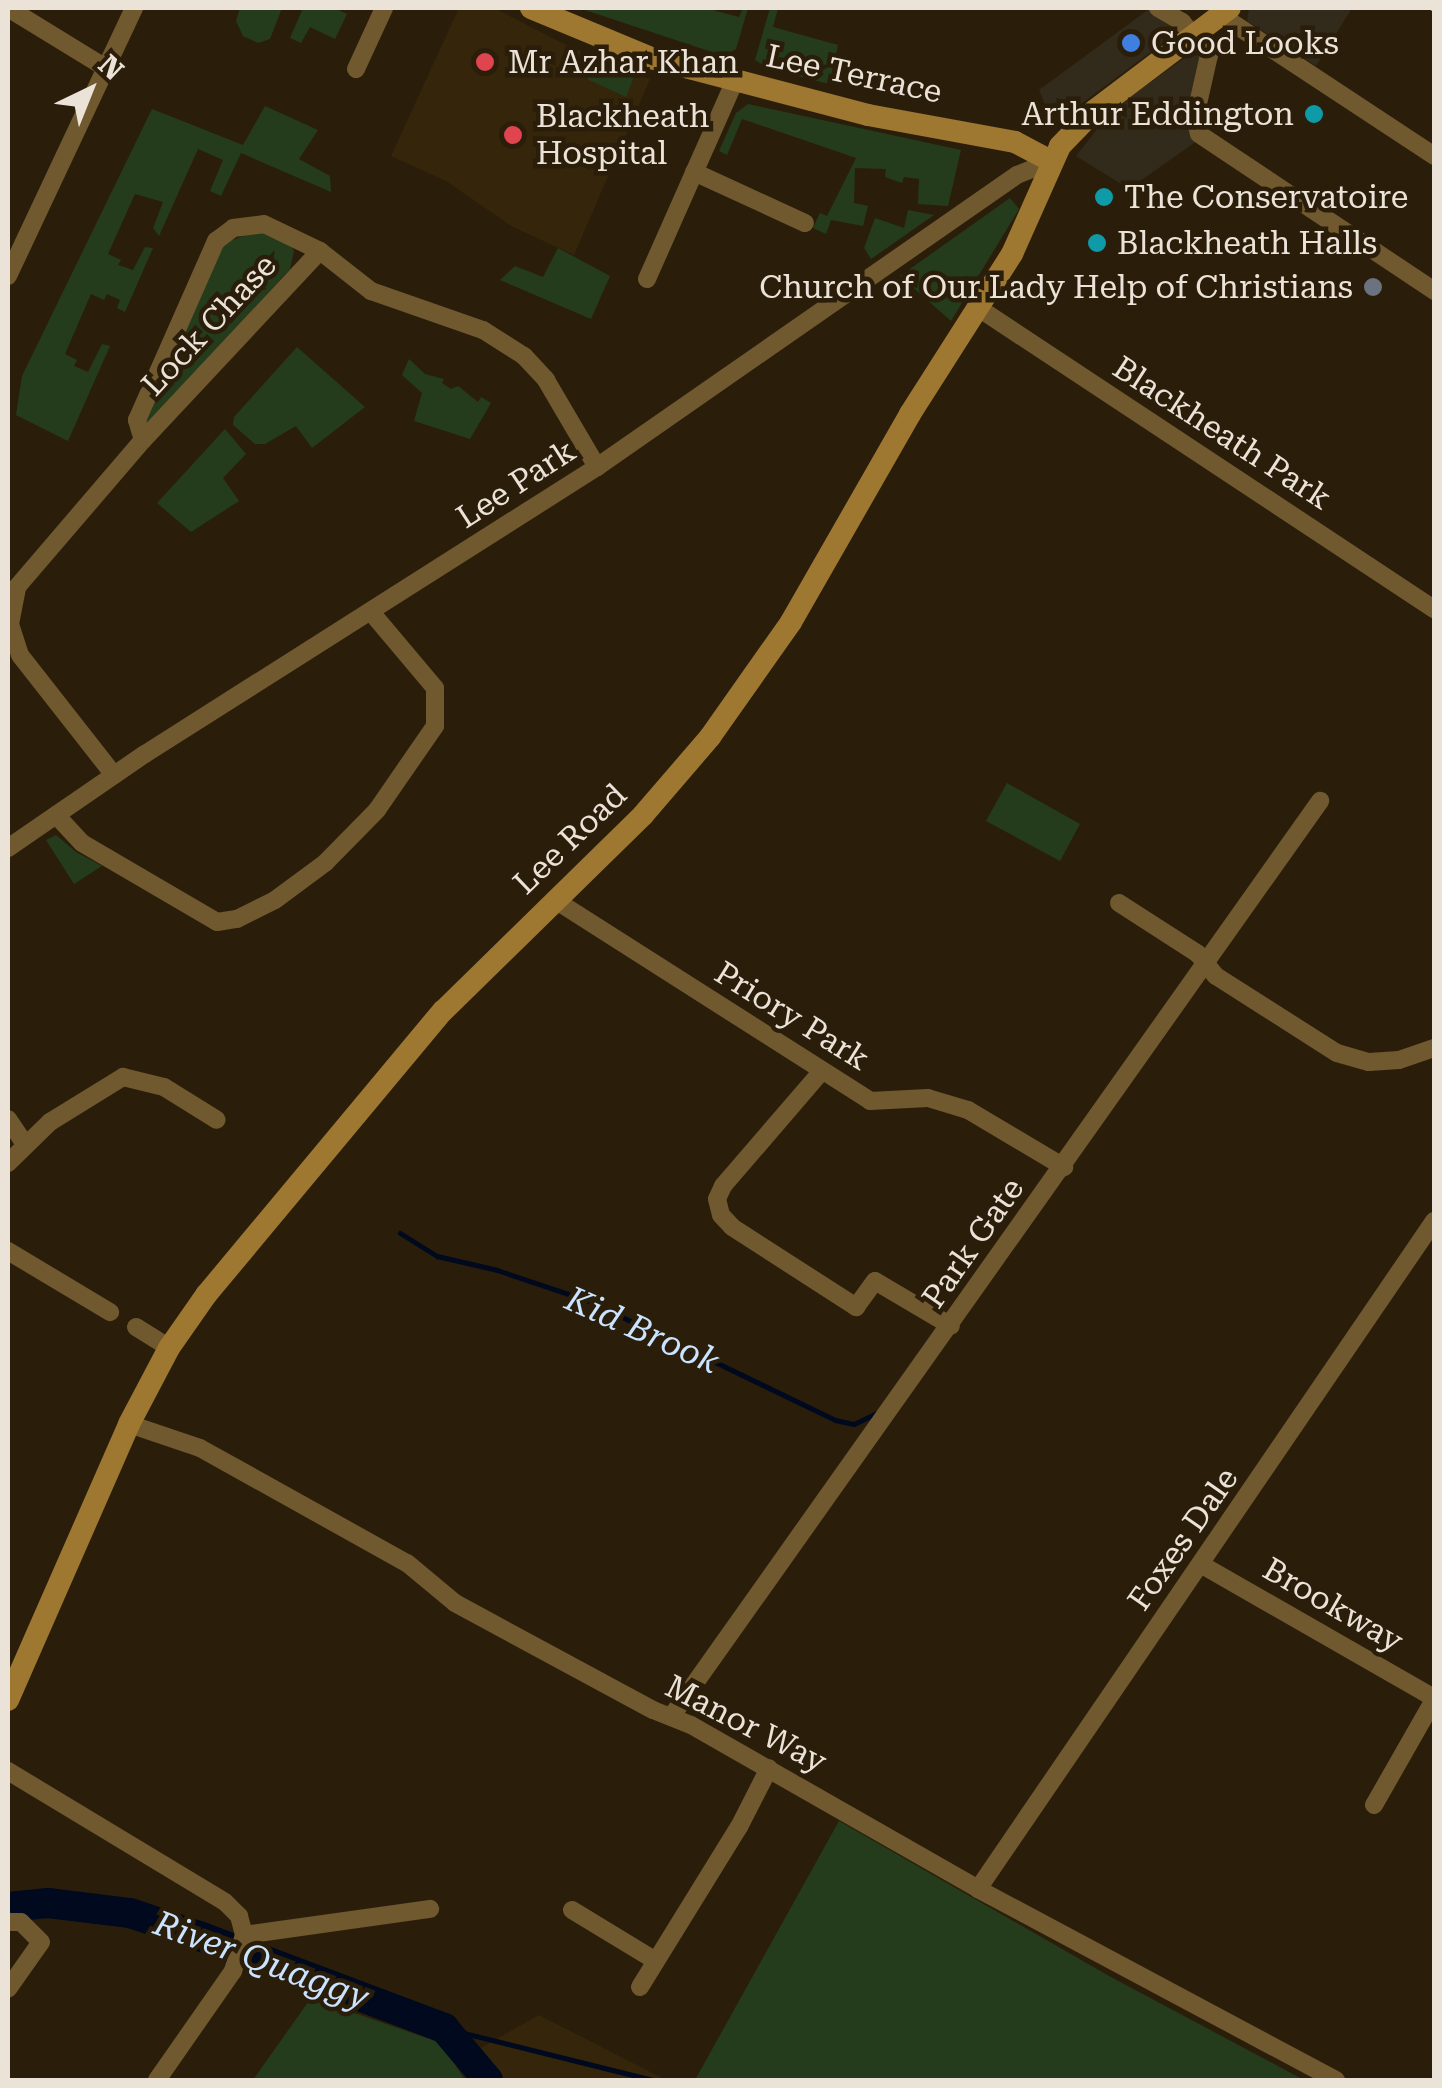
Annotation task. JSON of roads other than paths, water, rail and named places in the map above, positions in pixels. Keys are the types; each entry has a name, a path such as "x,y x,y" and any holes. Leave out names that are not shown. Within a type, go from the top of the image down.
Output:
{"main road":[{"name":"Lee Terrace","path":"531,8 613,45 868,115 1015,142 1052,160"},
{"name":"Lee Road","path":"8,1700 129,1424 169,1348 225,1270 372,1092 467,986 643,815 755,678 1012,254 1052,160 1095,110 1226,12"}],"street":[{"path":"8,8 106,68"},
{"path":"8,276 134,8"},
{"path":"356,70 384,8"},
{"path":"1158,8 1182,22 1211,62 1198,96 1199,134 1434,291"},
{"path":"1226,12 1434,156"},
{"path":"648,279 735,80"},
{"name":"Lee Park","path":"8,848 114,775 597,467 1011,179 1052,160"},
{"path":"694,172 805,222"},
{"name":"Lock Chase","path":"143,440 137,420 216,242 233,228 264,224 320,251 371,291 483,330 524,356 546,380 597,467"},
{"name":"Lock Chase","path":"114,775 20,655 13,639 10,610 23,576 143,440 320,251"},
{"name":"Blackheath Park","path":"977,307 1434,609"},
{"path":"56,815 82,843 217,922 237,919 275,900 325,863 378,810 434,726 435,688 371,612"},
{"name":"Park Gate","path":"671,1717 1064,1168 1320,801"},
{"name":"Priory Park","path":"556,900 870,1101 928,1098 968,1110 1064,1168"},
{"path":"1119,903 1141,914 1206,963 1216,976 1338,1053 1368,1062 1398,1060 1434,1048"},
{"path":"821,1072 723,1186 717,1198 722,1215 732,1227 856,1306 875,1281 951,1326"},
{"path":"8,1163 25,1144 87,1096 122,1077 164,1088 217,1120"},
{"path":"8,1119 25,1144"},
{"name":"Foxes Dale","path":"978,1890 1434,1221"},
{"path":"8,1251 110,1312"},
{"path":"136,1327 169,1348"},
{"name":"Manor Way","path":"129,1424 200,1448 407,1563 456,1603 769,1768 978,1890 1336,2080"},
{"name":"Brookway","path":"1202,1565 1434,1699 1374,1805"},
{"path":"640,1987 740,1827 769,1768"},
{"path":"8,1770 225,1902 239,1916 244,1935 233,1971 157,2080"},
{"path":"244,1935 430,1909"},
{"path":"572,1910 656,1961"},
{"path":"8,1922 21,1922 42,1942 8,1989"}],"waterway":[{"name":"Kid Brook","path":"400,1233 437,1256 497,1270 589,1301 835,1420 854,1424 879,1412"},
{"name":"River Quaggy","path":"8,1907 48,1903 130,1913 202,1937 444,2028 488,2080"},
{"path":"444,2028 653,2080"}],"place":[{"name":"Good Looks","path":"1131,43"},
{"name":"Mr Azhar Khan","path":"485,62"},
{"name":"Arthur Eddington","path":"1314,114"},
{"name":"Blackheath Hospital","path":"513,135"},
{"name":"The Conservatoire","path":"1104,197"},
{"name":"Blackheath Halls","path":"1097,243"},
{"name":"Church of Our Lady Help of Christians","path":"1373,287"}]}
